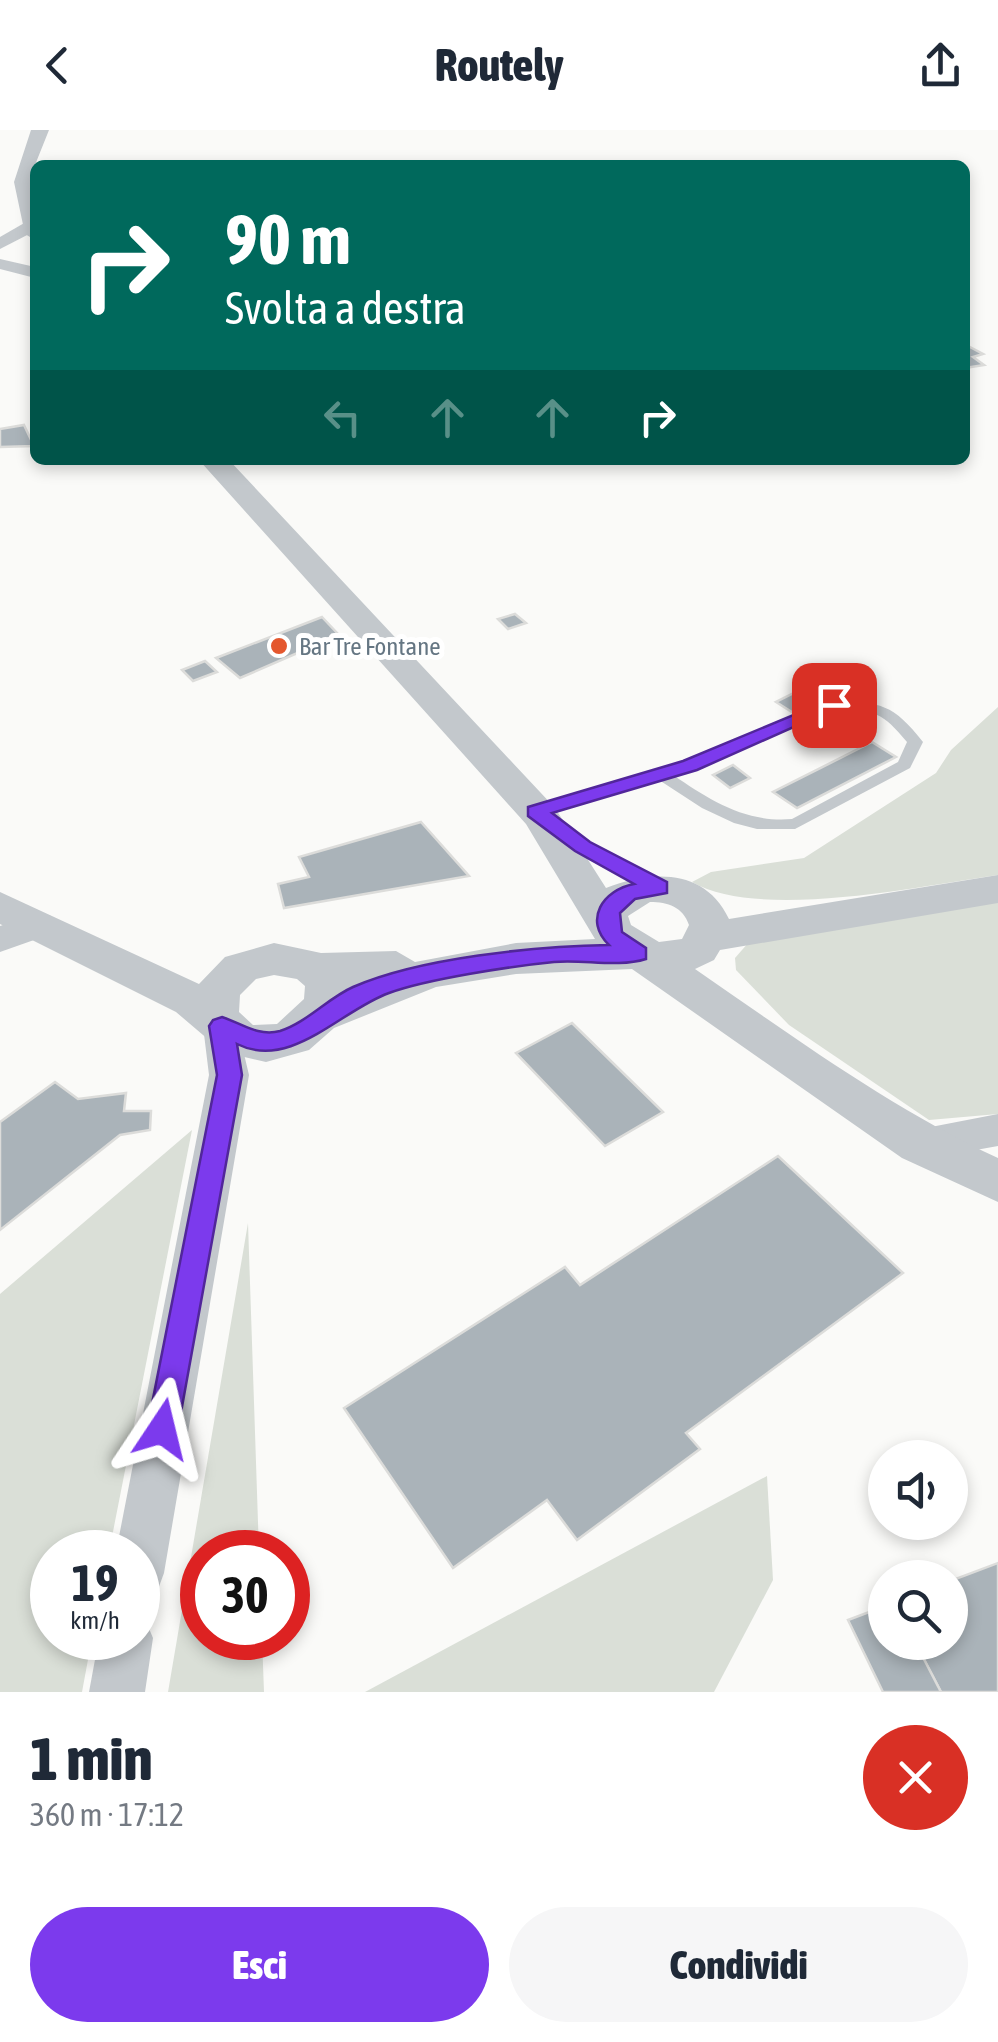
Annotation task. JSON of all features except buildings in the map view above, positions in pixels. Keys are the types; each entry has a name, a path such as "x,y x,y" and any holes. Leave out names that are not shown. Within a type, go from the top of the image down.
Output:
{"street":[{"path":"31,160 40,130"},
{"path":"30,162 24,182 30,211"},
{"path":"0,247 30,232"},
{"path":"0,247 30,251"},
{"path":"0,262 30,253"},
{"path":"0,262 30,271"},
{"path":"218,465 538,814 781,1049 853,1102 920,1144 998,1182"},
{"path":"538,814 582,846 652,923 712,965 781,1049"},
{"path":"108,959 186,971 241,968 274,959 314,969 379,970 540,939 652,923 858,909 998,889"},
{"path":"13,924 108,959 192,1000 244,1039 274,1041 304,1032 324,1014 375,988 439,971 555,954 652,923"},
{"path":"145,1530 194,1249 230,1075 219,1021 218,990 241,968"},
{"path":"314,969 329,993 324,1014"},
{"path":"920,1144 998,1130"},
{"path":"117,1692 122,1660"}],"lane":[{"path":"538,814 661,774 834,705 873,706 898,721 915,742 904,765 795,824 779,827 730,818 661,774"}],"shaded area":[{"path":"998,707 998,875 798,900 721,893 692,882 711,872 804,858 936,773 951,750"},
{"path":"998,902 998,1114 929,1120 789,1025 736,970 735,958 749,942"},
{"path":"192,1130 113,1530 30,1530 30,1660 88,1660 82,1692 0,1692 0,1294"},
{"path":"248,1223 258,1530 196,1530"},
{"path":"767,1476 773,1580 714,1692 365,1692"},
{"path":"180,1622 180,1660 263,1660 264,1692 168,1692"}],"place":[{"name":"Bar Tre Fontane","path":"279,646"}],"route":[{"path":"162,1429 216,1131 230,1075 222,1026 254,1042 285,1040 304,1032 324,1014 359,994 392,982 555,954 637,954 616,941 608,928 609,910 628,892 659,888 614,866 536,812 690,765 834,705"}]}
